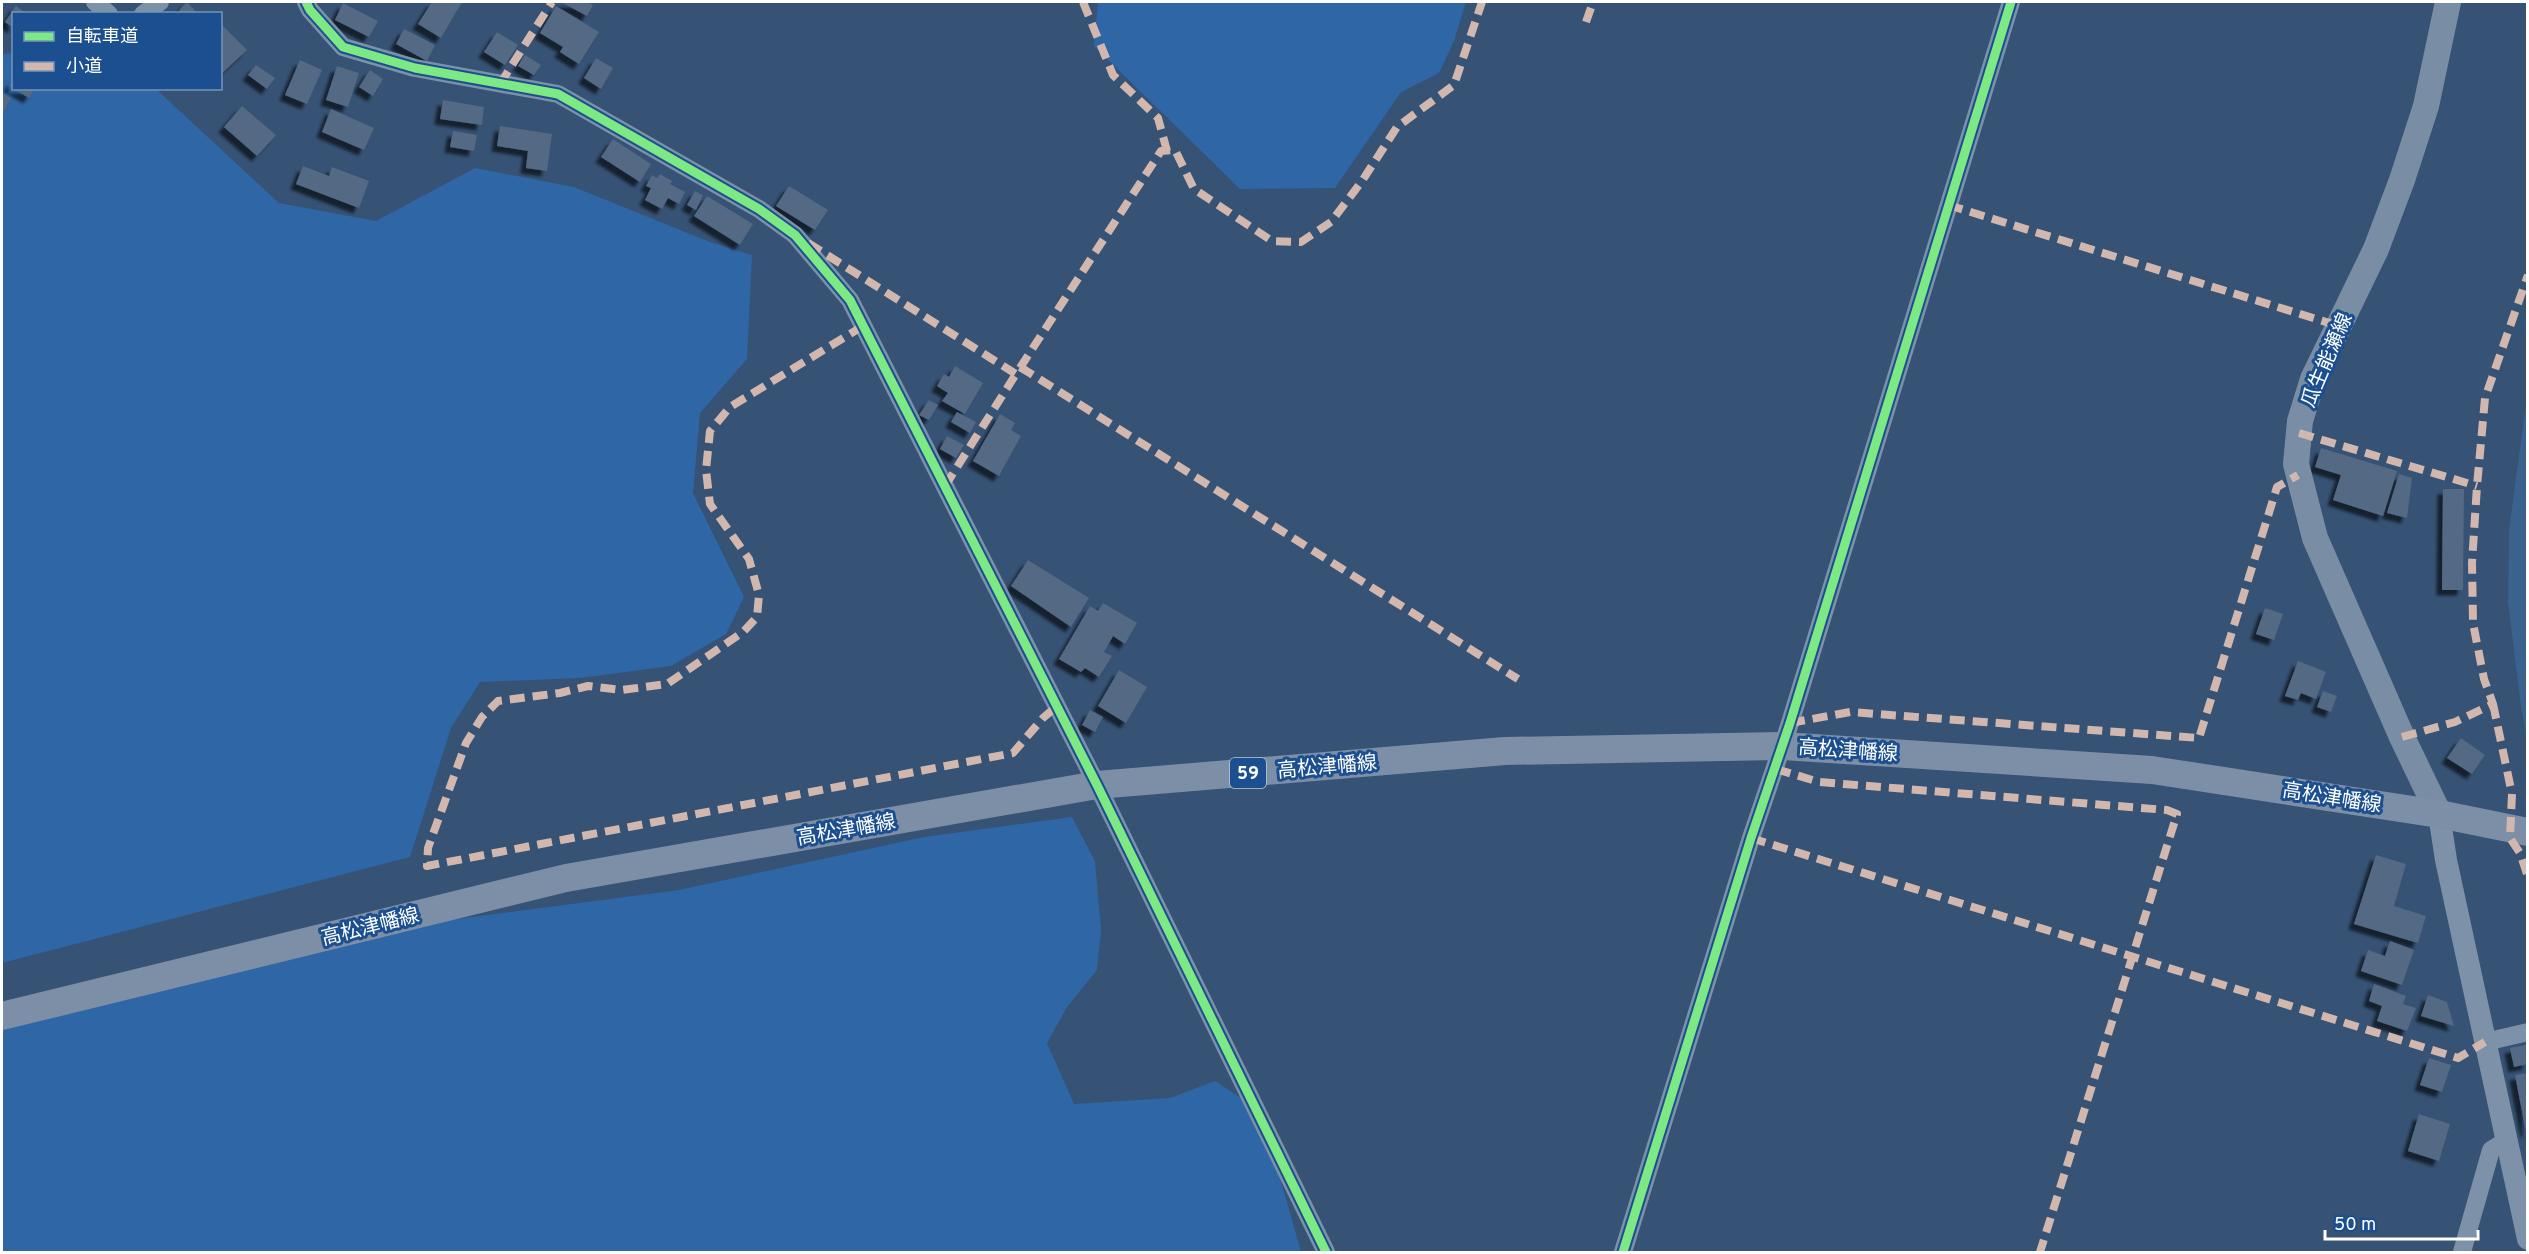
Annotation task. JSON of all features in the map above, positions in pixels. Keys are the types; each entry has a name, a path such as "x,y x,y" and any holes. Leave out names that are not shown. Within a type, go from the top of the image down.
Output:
{"main road":[{"name":"瓜生能瀬線","path":"2439,814 2314,538 2296,464 2300,421 2313,379 2376,249 2402,180 2426,106 2448,2"},
{"name":"高松津幡線","path":"2,1016 566,878 1097,785 1505,751 1783,746 2152,770 2439,814 2521,830"}],"street":[{"path":"95,2 107,12"},
{"path":"147,12 160,2"},
{"path":"306,2 310,10 343,47 415,68 558,94 759,209 795,234 850,300 1097,785 1326,1252"},
{"path":"1623,1252 1751,838 1783,746 2011,2"},
{"path":"2439,814 2446,860 2528,1239"},
{"path":"2485,1042 2528,1032"},
{"path":"2462,1252 2491,1150 2506,1142"}],"shaded area":[{"path":"1098,2 1466,2 1454,41 1439,73 1401,92 1335,188 1240,189 1094,46"},
{"path":"12,53 12,90 157,90 279,203 376,221 475,168 574,187 710,242 752,255 747,359 700,413 693,493 744,597 726,634 671,666 580,678 480,682 451,728 410,857 2,963 2,54"},
{"path":"2527,396 2527,738 2508,602 2509,530"},
{"path":"1072,817 1095,861 1101,930 1097,970 1067,1007 1047,1043 1074,1104 1170,1098 1215,1081 1241,1098 1279,1174 1301,1252 2,1252 2,1028 426,923 679,890 924,837"}],"building":[{"path":"187,2 196,12 178,12"},
{"path":"432,2 462,2 441,38 418,24"},
{"path":"561,2 587,2 593,5 587,16"},
{"path":"343,3 378,21 369,37 335,20"},
{"path":"16,6 24,12 12,12 12,27 5,22"},
{"path":"556,6 599,32 579,64 560,52 563,47 540,33"},
{"path":"222,25 247,50 222,73"},
{"path":"404,29 435,45 427,61 396,44"},
{"path":"497,32 518,45 505,65 484,52"},
{"path":"525,55 541,65 534,75 518,66"},
{"path":"596,58 613,68 601,89 584,78"},
{"path":"300,60 322,70 307,104 285,95"},
{"path":"256,65 275,78 267,89 248,75"},
{"path":"337,66 359,73 348,107 326,100"},
{"path":"370,70 383,79 373,96 359,87"},
{"path":"16,90 34,90 29,98"},
{"path":"2,93 11,98 2,115"},
{"path":"443,100 484,107 482,125 440,119"},
{"path":"242,106 276,135 257,156 224,127"},
{"path":"331,109 374,128 364,150 322,132"},
{"path":"500,126 552,134 547,171 526,168 528,151 497,146"},
{"path":"453,131 477,135 474,151 450,147"},
{"path":"613,139 651,164 640,182 601,157"},
{"path":"303,166 329,176 332,167 369,181 359,208 296,184"},
{"path":"660,174 672,181 670,184 685,192 679,204 668,198 662,209 645,200 651,188 646,186 652,175 657,178"},
{"path":"789,186 828,210 815,230 776,206"},
{"path":"695,191 703,195 696,210 687,205"},
{"path":"707,196 753,224 740,245 694,216"},
{"path":"955,366 983,383 965,414 942,401 948,393 937,386 944,374 949,377"},
{"path":"929,400 938,405 929,420 919,415"},
{"path":"957,412 976,422 970,433 951,422"},
{"path":"1000,414 1015,423 1011,430 1021,436 999,476 973,461"},
{"path":"947,436 964,445 956,458 940,449"},
{"path":"2321,448 2397,471 2383,516 2333,500 2341,475 2315,467"},
{"path":"2399,474 2412,478 2407,518 2387,513"},
{"path":"2443,489 2464,489 2463,590 2442,590"},
{"path":"1028,560 1089,598 1071,627 1011,586"},
{"path":"1103,603 1137,623 1125,644 1113,636 1104,652 1112,656 1099,677 1085,668 1081,672 1059,659 1090,606 1098,611"},
{"path":"2265,608 2283,614 2274,640 2256,634"},
{"path":"2298,661 2326,672 2316,699 2301,693 2298,700 2285,696"},
{"path":"1119,670 1147,687 1126,723 1098,706"},
{"path":"2323,691 2337,696 2331,712 2317,707"},
{"path":"1090,710 1103,717 1095,732 1082,725"},
{"path":"2461,738 2485,755 2472,774 2447,758"},
{"path":"2376,855 2406,864 2394,906 2426,916 2418,943 2354,924"},
{"path":"2390,941 2414,950 2402,985 2361,971 2368,950 2385,956"},
{"path":"2374,984 2406,996 2403,1004 2416,1008 2407,1031 2377,1021 2382,1006 2369,1001"},
{"path":"2428,995 2447,1002 2454,1026 2421,1016"},
{"path":"2526,1045 2528,1064 2514,1067 2510,1048"},
{"path":"2429,1058 2451,1065 2442,1092 2420,1085"},
{"path":"2528,1073 2528,1132 2526,1132 2515,1075"},
{"path":"2419,1114 2450,1124 2439,1161 2408,1151"}],"marked path":[{"path":"500,84 552,2"},
{"path":"1083,2 1113,75 1158,118 1167,151"},
{"path":"808,243 1016,374 1161,151 1175,150 1194,189 1272,241 1301,242 1331,222 1362,181 1397,127 1454,85 1482,2"},
{"path":"1586,22 1593,2"},
{"path":"1948,205 2339,326"},
{"path":"2402,737 2455,722 2493,704 2484,679 2473,623 2472,563 2477,486 2485,398 2528,275"},
{"path":"863,326 730,407 710,431 706,470 710,504 749,559 759,595 757,617 743,632 667,684 622,690 588,686 560,693 498,701 482,717 466,743 428,848 427,866 1013,753 1043,718 1057,706"},
{"path":"1020,367 1518,679"},
{"path":"945,486 1016,374"},
{"path":"2299,433 2477,486"},
{"path":"1790,723 1850,712 2199,738 2277,487 2298,475"},
{"path":"2493,704 2512,794 2510,838 2520,853 2528,877"},
{"path":"1776,769 1819,782 2167,810 2177,814 2040,1252"},
{"path":"1751,838 2458,1058 2485,1042"}],"cycle path":[{"path":"306,2 310,10 343,47 415,68 558,94 759,209 795,235 850,300 1097,785 1326,1252"},
{"path":"1623,1252 1751,838 1790,723 2011,2"}]}
